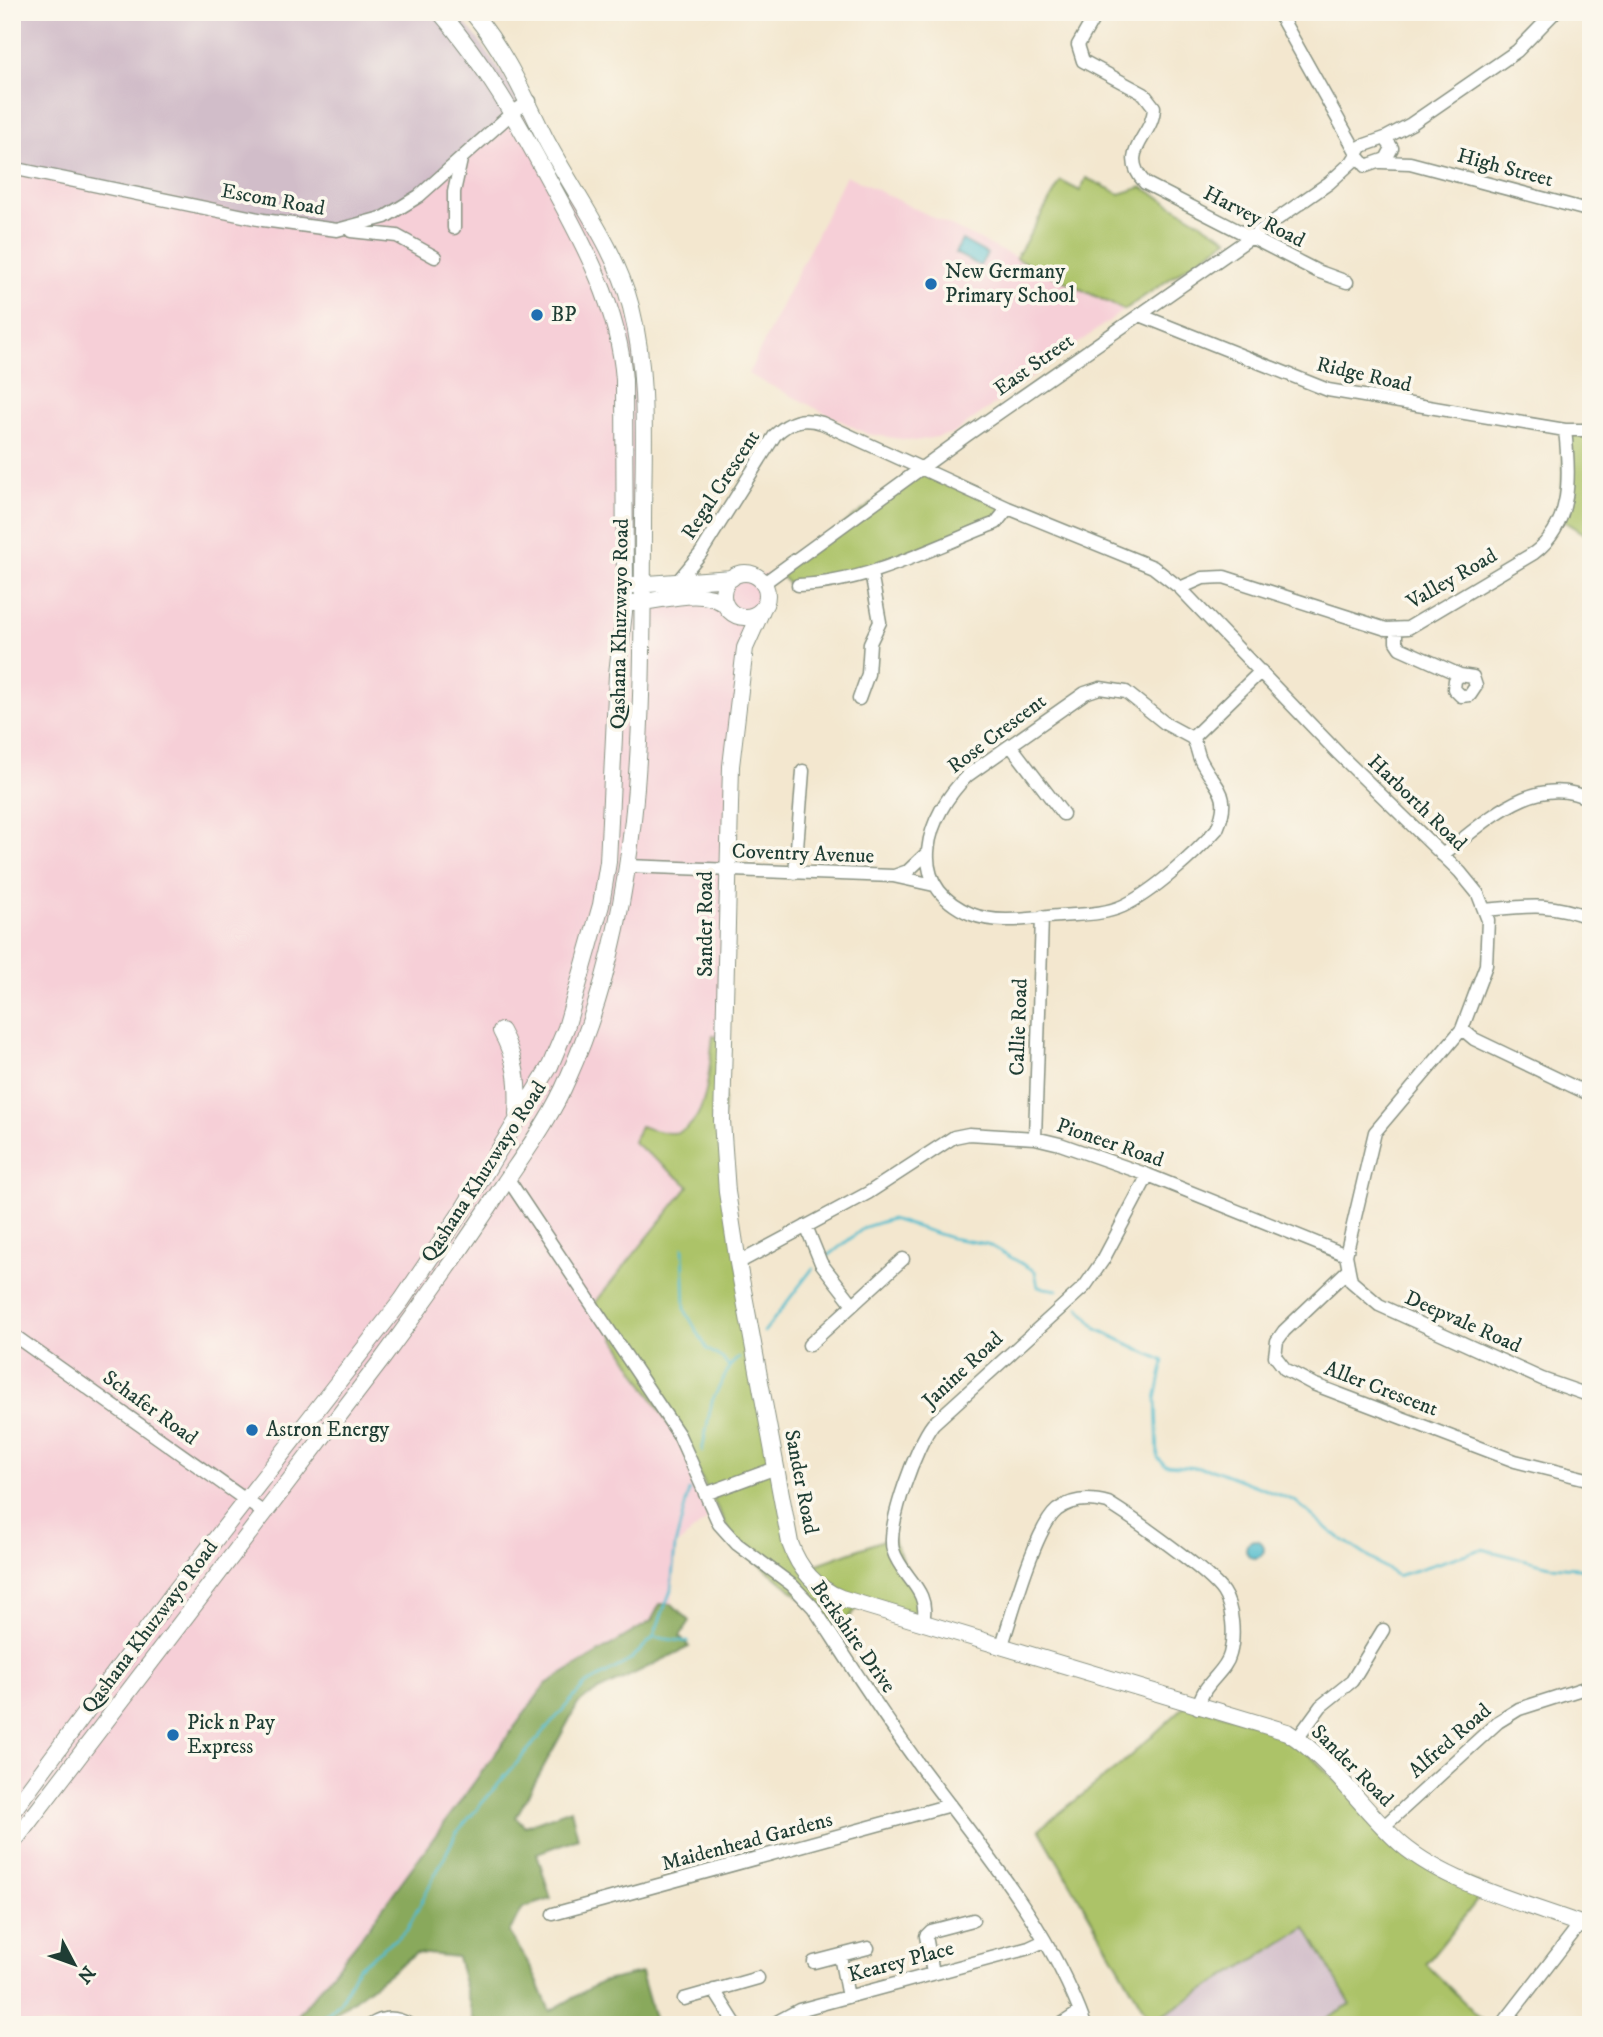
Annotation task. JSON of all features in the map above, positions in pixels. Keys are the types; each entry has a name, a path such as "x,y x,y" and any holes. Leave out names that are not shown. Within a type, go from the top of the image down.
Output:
{"main road":[{"name":"Qashana Khuzwayo Road","path":"12,1812 246,1500 402,1300 462,1211 550,1066 566,1028 601,905 608,862 617,674 625,603 624,380 617,332 587,248 513,112 486,70 440,12"},
{"name":"Qashana Khuzwayo Road","path":"12,1844 443,1277 558,1098 573,1065 611,947 628,866 638,769 642,603 642,383 639,345 631,309 615,262 545,137 513,69 472,12"},
{"path":"625,586 753,574 764,583 768,597 762,610 749,617 730,610 716,598 701,596 625,603"},
{"path":"730,610 724,590 732,578"},
{"name":"Sander Road","path":"730,610 741,626 745,648 731,766 726,870 726,1039 722,1121 727,1192 738,1263 790,1543 796,1560 814,1582 841,1598 1002,1645 1198,1708 1258,1722 1297,1739 1402,1844 1439,1870 1586,1926"},
{"name":"Sander Road","path":"745,648 762,610"},
{"path":"501,1031 511,1049 516,1069 516,1120"}],"street":[{"name":"Harvey Road","path":"1097,12 1079,45 1080,57 1144,94 1154,107 1134,156 1135,168 1145,183 1317,271 1347,282"},
{"path":"1278,12 1366,166"},
{"path":"1381,162 1385,145 1517,51 1555,12"},
{"name":"Escom Road","path":"12,168 263,220 337,230 368,223 401,208 461,160 513,112 530,101"},
{"name":"High Street","path":"1339,122 1355,135 1385,145 1410,163"},
{"name":"East Street","path":"1329,183 1362,146 1385,145"},
{"path":"454,228 454,192 461,160"},
{"name":"High Street","path":"1381,162 1410,163 1591,211"},
{"name":"East Street","path":"764,583 920,468 1329,183 1381,162"},
{"path":"337,230 397,236 435,257"},
{"name":"Ridge Road","path":"1140,315 1337,393 1564,430 1591,430"},
{"name":"Regal Crescent","path":"677,582 701,553 775,435 791,423 807,420 822,424 920,468"},
{"name":"Valley Road","path":"1180,588 1203,579 1224,578 1396,631 1408,628 1510,568 1548,541 1562,513 1568,487 1564,430"},
{"name":"Harborth Road","path":"920,468 1008,508 1153,567 1180,588 1339,754 1474,888 1485,910 1489,952 1462,1030 1375,1132 1346,1255"},
{"path":"798,585 835,582 871,572 996,523 1008,508"},
{"path":"859,699 868,674 870,643 880,626 871,572"},
{"path":"1396,631 1396,642 1400,648 1460,675"},
{"path":"934,885 950,901 972,914 1007,920 1097,914 1122,906 1174,868 1217,829 1223,816 1224,797 1200,758 1192,737 1261,671"},
{"name":"Rose Crescent","path":"934,885 928,875 927,853 936,822 952,792 968,775 1085,693 1100,688 1126,692 1167,724 1192,737"},
{"path":"1011,746 1063,814"},
{"path":"795,873 803,771"},
{"path":"1443,855 1532,793 1562,789 1591,800"},
{"name":"Coventry Avenue","path":"893,876 908,871 927,853"},
{"name":"Coventry Avenue","path":"628,866 893,876 917,879 934,885"},
{"path":"1485,910 1540,904 1562,907 1591,918"},
{"name":"Callie Road","path":"1035,1138 1042,917"},
{"path":"1462,1030 1474,1039 1591,1095"},
{"name":"Pioneer Road","path":"738,1263 868,1193 954,1137 969,1134 1035,1138 1148,1175 1346,1255"},
{"name":"Janine Road","path":"923,1622 923,1597 894,1553 891,1540 900,1501 921,1441 933,1424 1085,1286 1095,1274 1148,1175"},
{"name":"Berkshire Drive","path":"508,1179 679,1435 719,1524 737,1544 792,1586 813,1607 874,1700 1008,1881 1044,1941 1083,2018"},
{"path":"806,1226 821,1263 852,1303"},
{"path":"1324,1245 1350,1235"},
{"path":"1346,1255 1347,1271"},
{"path":"809,1345 903,1259"},
{"name":"Deepvale Road","path":"1347,1271 1357,1288 1379,1305 1542,1380 1591,1396"},
{"name":"Aller Crescent","path":"1347,1271 1280,1336 1275,1356 1285,1369 1313,1384 1516,1461 1591,1480"},
{"name":"Schafer Road","path":"12,1334 35,1347 264,1513"},
{"path":"705,1493 776,1468"},
{"path":"1002,1645 1045,1527 1055,1512 1084,1499 1108,1503 1215,1583 1228,1602 1232,1622 1230,1655 1204,1687 1198,1708"},
{"path":"1297,1739 1321,1706 1352,1681 1383,1630"},
{"name":"Alfred Road","path":"1383,1826 1498,1722 1519,1709 1591,1686"},
{"name":"Maidenhead Gardens","path":"553,1914 950,1805"},
{"path":"933,1973 926,1936 972,1920"},
{"path":"1502,2025 1586,1926"},
{"name":"Kearey Place","path":"773,2024 799,2010 1029,1948 1044,1941"},
{"path":"814,1962 868,1948"},
{"path":"840,1956 848,1997"},
{"path":"684,1999 758,1978"},
{"path":"713,1990 736,2025"},
{"path":"371,2025 384,2018 398,2019 410,2025"},
{"path":"1060,2025 1083,2018"}],"shaded area":[{"path":"12,12 455,12 479,40 524,105 401,208 336,230 12,168"},
{"path":"524,105 603,240 639,346 642,584 778,573 766,584 745,650 732,766 726,1039 713,1036 704,1103 691,1124 674,1133 640,1126 633,1142 689,1186 595,1304 680,1435 714,1514 677,1545 672,1604 660,1604 651,1620 546,1684 362,1936 290,2025 12,2025 12,168"},
{"name":"New Germany Primary School","path":"846,175 1124,310 953,434 915,441 867,434 748,374"},
{"path":"1306,1928 1351,2006 1314,2025 1147,2025"}],"green space":[{"path":"1086,178 1120,194 1142,187 1228,239 1124,310 1016,258 1061,181 1080,191"},
{"path":"1565,431 1591,431 1591,538 1560,518"},
{"path":"920,468 1008,507 1005,515 870,572 798,585 789,584 778,573"},
{"path":"713,1036 726,1039 723,1120 738,1263 804,1569 892,1537 914,1584 923,1621 861,1604 832,1637 813,1608 737,1545 698,1472 594,1304 689,1186 633,1142 640,1126 672,1133 685,1129 694,1121 705,1094"},
{"path":"660,1604 672,1604 690,1621 680,1636 689,1647 588,1696 578,1704 516,1817 525,1826 571,1809 578,1838 537,1853 551,1899 523,1908 509,1932 532,1969 550,2011 601,1982 641,1973 656,2025 475,2025 457,1957 416,1953 320,2025 290,2025 362,1936 546,1684 651,1621"},
{"path":"1187,1704 1286,1732 1401,1844 1487,1888 1426,1964 1487,2025 1314,2025 1351,2005 1306,1928 1151,2022 1039,1829 1118,1767"}],"water":[{"path":"962,240 987,254 980,266 955,253"},
{"path":"1255,1540 1261,1543 1264,1549 1261,1555 1255,1558 1249,1555 1246,1549 1249,1543"}],"waterway":[{"path":"827,1257 865,1227 891,1219 951,1238 987,1244 1035,1271 1038,1287 1058,1290"},
{"path":"683,1247 685,1310 707,1349 723,1359 729,1368 712,1401 702,1451"},
{"path":"764,1332 813,1268"},
{"path":"1079,1307 1097,1329 1164,1361 1156,1399 1158,1458 1165,1465 1212,1469 1295,1501 1331,1532 1397,1576 1482,1549 1550,1566 1591,1569"},
{"path":"729,1367 739,1357"},
{"path":"654,1635 671,1590 675,1546 689,1490"},
{"path":"316,2025 340,2002 357,1968 407,1930 457,1832 585,1685 629,1661 654,1637 688,1642"}],"place":[{"name":"New Germany Primary School","path":"931,284"},
{"name":"BP","path":"537,315"},
{"name":"Astron Energy","path":"252,1430"},
{"name":"Pick n Pay Express","path":"173,1735"}]}
